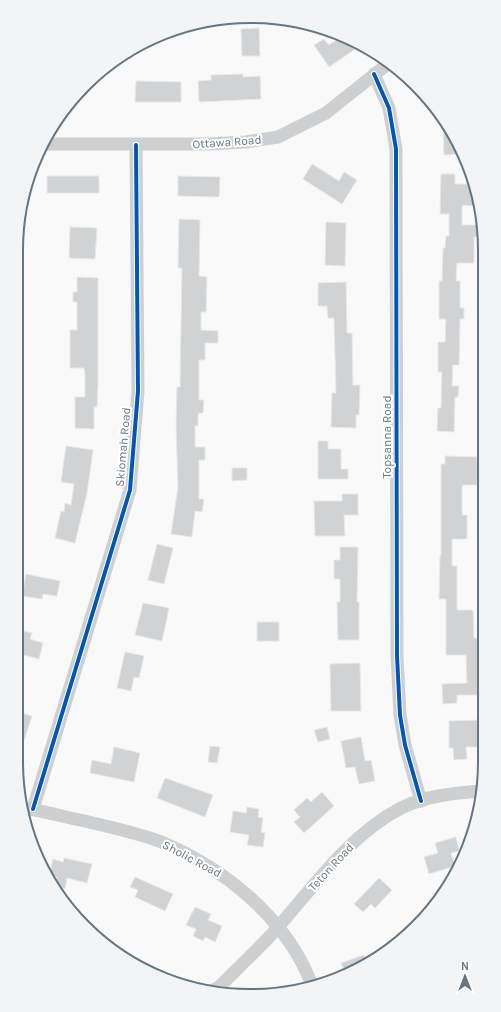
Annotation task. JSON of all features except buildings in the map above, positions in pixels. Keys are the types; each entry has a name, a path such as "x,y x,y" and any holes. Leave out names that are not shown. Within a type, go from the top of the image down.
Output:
{"street":[{"name":"Ottawa Road","path":"49,144 210,144 246,142 278,137 326,113 384,66"},
{"name":"Topsanna Road","path":"374,74 389,108 396,149 397,656 400,715 405,745 421,801"},
{"name":"Skiomah Road","path":"28,808 130,490 138,391 136,145"},
{"name":"Teton Road","path":"219,987 278,926 348,848 363,834 402,808 448,794 476,791"},
{"name":"Sholic Road","path":"28,808 158,841 192,856 232,882 252,899 278,926 293,948 310,981"}],"cycle path":[{"path":"374,74 389,108 396,149 397,656 400,715 405,745 421,801"},
{"path":"33,809 130,490 138,391 136,145"}]}
